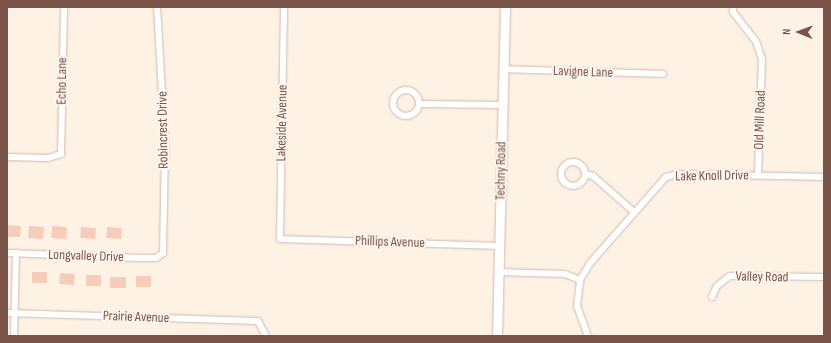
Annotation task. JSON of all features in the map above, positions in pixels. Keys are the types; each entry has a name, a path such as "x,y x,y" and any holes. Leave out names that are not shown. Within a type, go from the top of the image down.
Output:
{"main road":[{"name":"Techny Road","path":"497,336 500,272 506,7"}],"street":[{"name":"Echo Lane","path":"7,157 48,158 61,154 64,7"},
{"name":"Robincrest Drive","path":"157,7 165,145 163,253"},
{"name":"Lakeside Avenue","path":"280,239 284,7"},
{"name":"Old Mill Road","path":"733,7 733,12 756,41 762,59 758,175"},
{"name":"Lavigne Lane","path":"504,69 663,74"},
{"path":"405,90 414,93 419,104 415,113 406,116 397,112 393,104 397,94 405,90"},
{"path":"419,104 503,105"},
{"path":"585,174 593,176 634,212"},
{"path":"758,175 824,177"},
{"name":"Lake Knoll Drive","path":"588,336 578,306 580,280 591,262 634,212 666,178 672,176 758,175"},
{"name":"Phillips Avenue","path":"280,239 500,246"},
{"name":"Longvalley Drive","path":"7,253 156,258 163,253"},
{"path":"14,336 16,253"},
{"path":"500,272 565,274 580,280"},
{"name":"Valley Road","path":"712,298 717,286 730,276 824,278"},
{"name":"Prairie Avenue","path":"7,313 258,321 262,325 266,336"}],"building":[{"path":"7,225 21,226 20,237 7,237"},
{"path":"29,226 44,227 43,239 28,238"},
{"path":"52,226 67,227 66,239 51,238"},
{"path":"81,227 96,228 95,239 80,238"},
{"path":"107,227 122,228 121,239 106,238"},
{"path":"32,272 47,272 47,283 32,283"},
{"path":"60,273 75,274 74,285 59,284"},
{"path":"86,275 101,275 101,286 86,286"},
{"path":"136,276 151,276 151,287 136,287"},
{"path":"110,277 126,277 126,288 110,288"}]}
